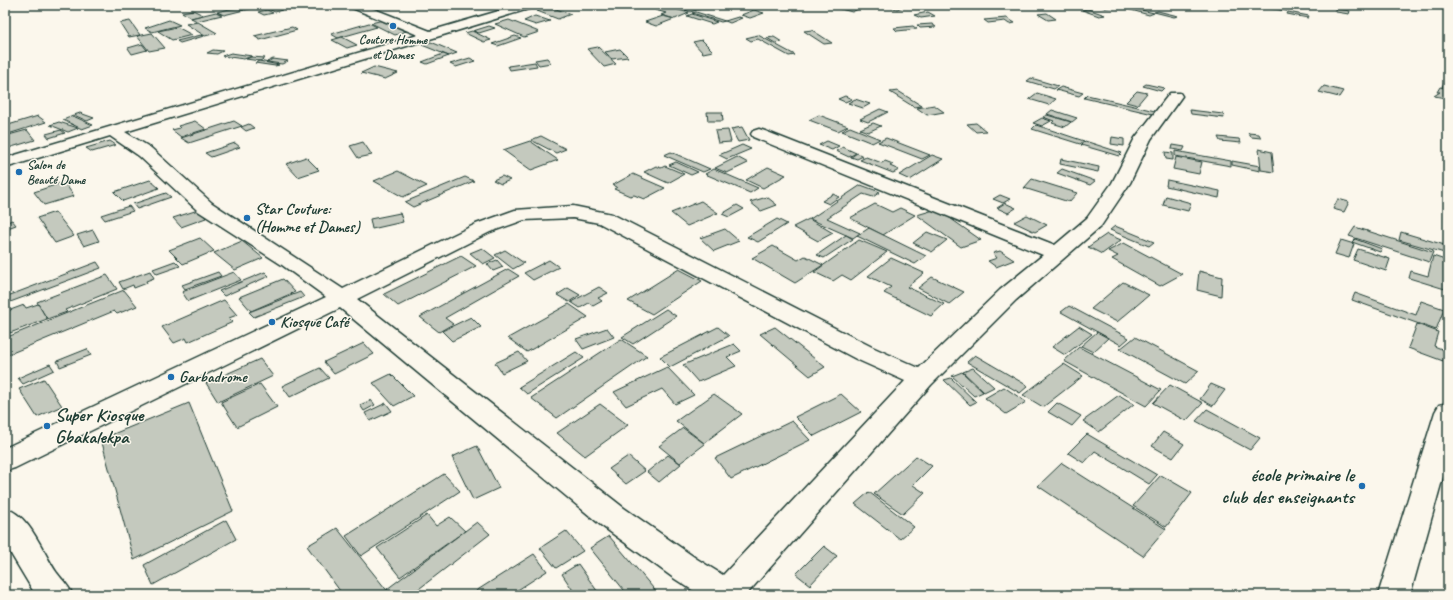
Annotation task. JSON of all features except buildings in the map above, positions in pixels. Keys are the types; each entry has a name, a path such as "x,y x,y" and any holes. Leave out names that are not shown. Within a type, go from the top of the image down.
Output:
{"street":[{"path":"5,163 531,5"},
{"path":"1443,5 1448,6"},
{"path":"359,6 431,36"},
{"path":"113,131 145,152 205,207 289,261 342,298 613,517 686,569 727,594 922,379 1008,294 1094,222 1121,184 1143,138 1175,96"},
{"path":"759,134 1057,253"},
{"path":"5,460 342,298 483,228 522,214 573,212 605,218 864,353 922,379"},
{"path":"1394,595 1442,457 1448,412"},
{"path":"5,520 24,546 46,584 57,595"}],"place":[{"name":"Couture Homme et Dames","path":"393,26"},
{"name":"Salon de Beauté Dame","path":"19,172"},
{"name":"Star Couture: (Homme et Dames)","path":"247,218"},
{"name":"Kiosque Café","path":"272,322"},
{"name":"Garbadrome","path":"171,377"},
{"name":"Super Kiosque Gbakalekpa","path":"47,426"},
{"name":"école primaire le club des enseignants","path":"1362,486"}]}
